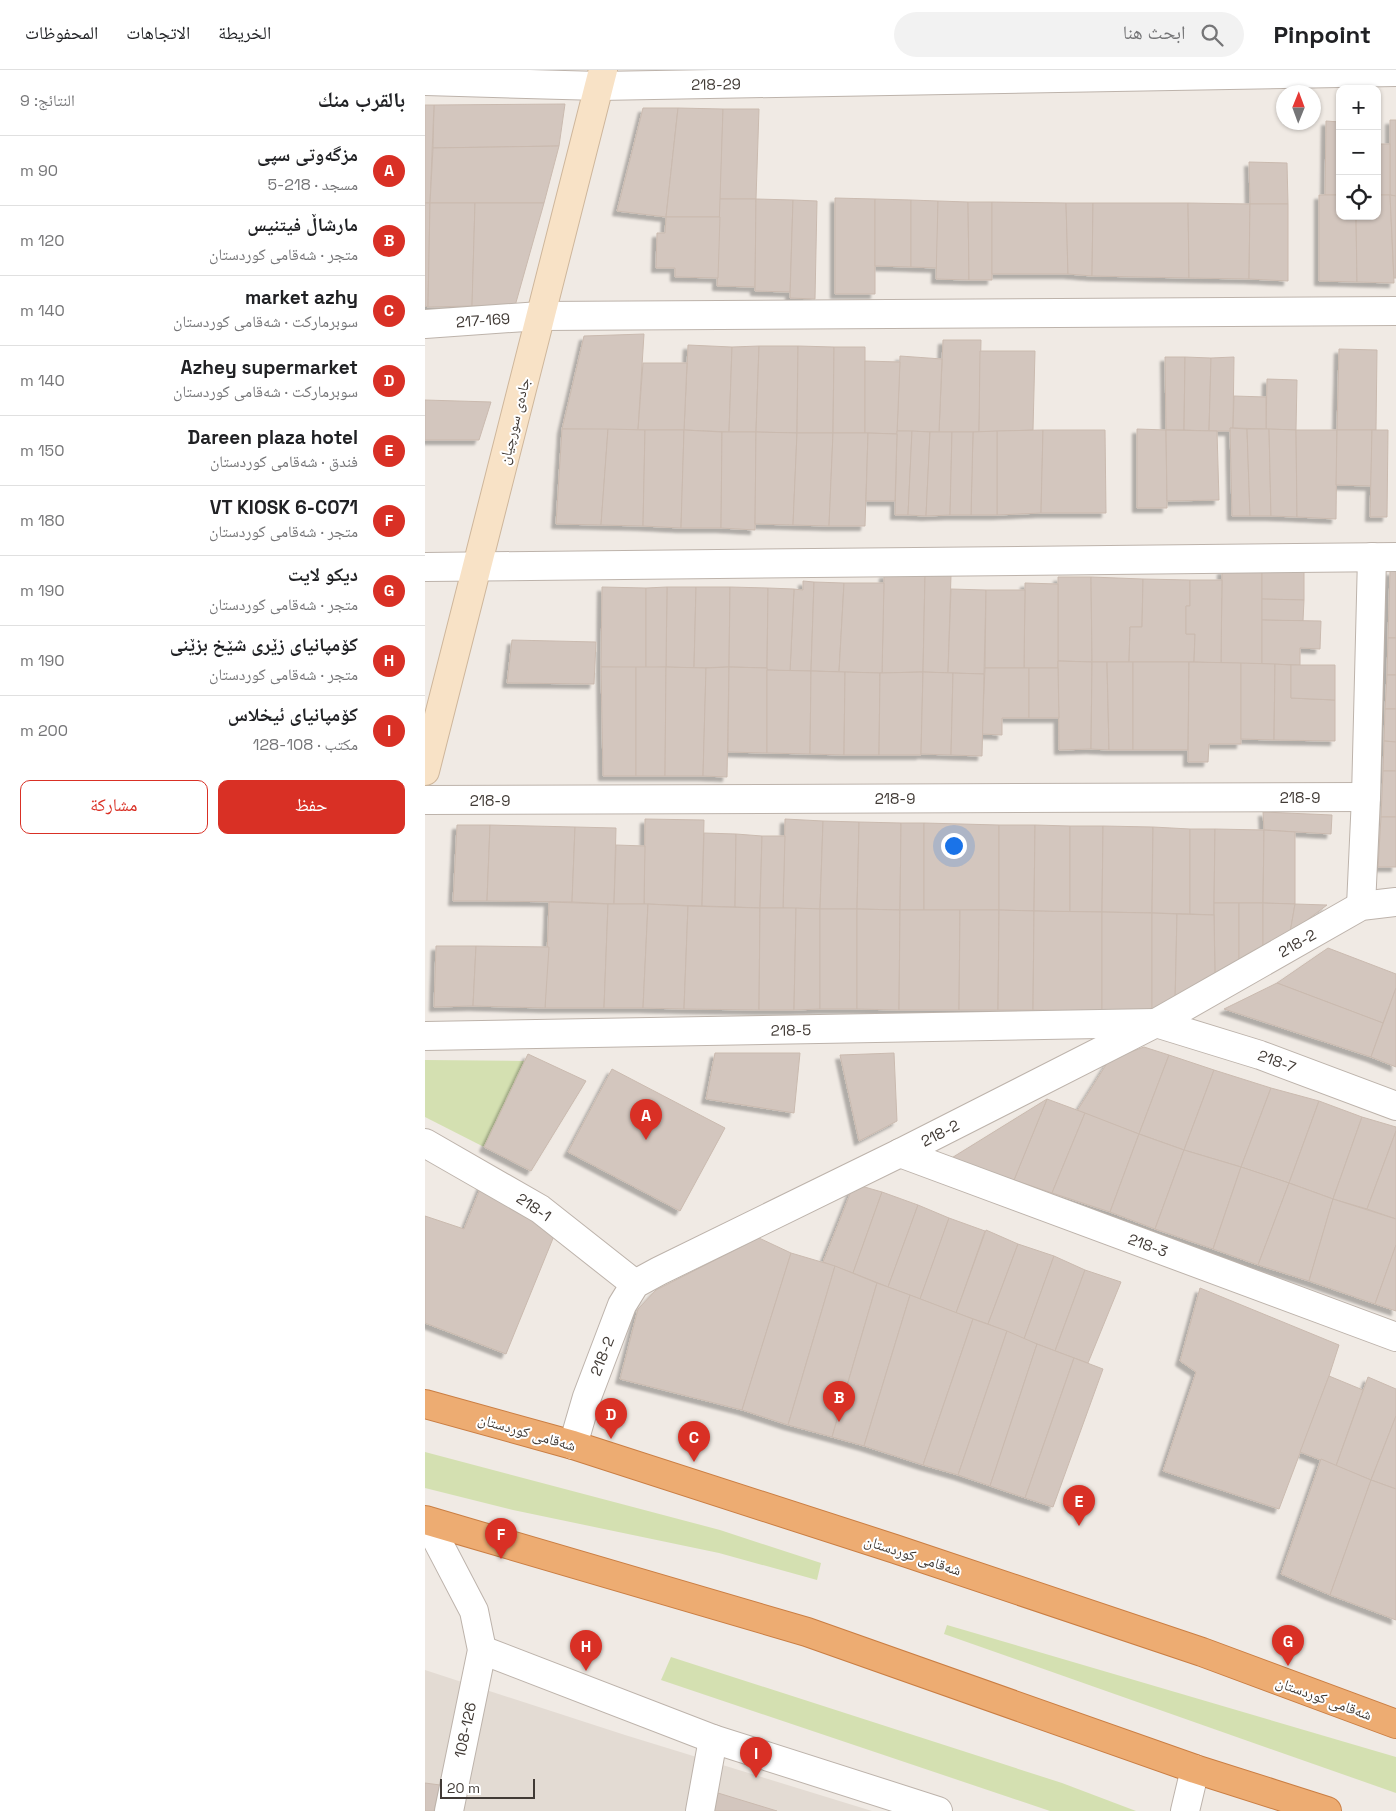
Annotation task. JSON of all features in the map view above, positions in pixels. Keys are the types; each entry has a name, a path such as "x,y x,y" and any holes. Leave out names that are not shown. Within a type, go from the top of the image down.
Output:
{"highway":[{"name":"شەقامی کوردستان","path":"425,1404 573,1445 895,1549 1202,1652 1396,1724"},
{"path":"426,1520 807,1632 1195,1769 1327,1811"}],"street":[{"name":"218-29","path":"425,81 1396,72"},
{"name":"جادەی سورچیان","path":"425,771 601,78"},
{"name":"217-169","path":"425,324 540,316 1396,311"},
{"path":"425,567 477,568 1384,557 1366,797 1361,906"},
{"name":"218-9","path":"425,800 1366,797"},
{"name":"218-2","path":"573,1445 587,1397 622,1305 635,1284 900,1153 1156,1023 1361,906 1396,902"},
{"name":"218-5","path":"425,1036 1156,1023"},
{"name":"218-7","path":"1156,1023 1260,1055 1396,1106"},
{"name":"218-1","path":"425,1143 540,1209 635,1284"},
{"name":"218-3","path":"900,1153 1396,1337"},
{"path":"426,1520 474,1611 482,1650 713,1739 938,1811"},
{"name":"108-126","path":"449,1811 482,1650"},
{"path":"699,1811 713,1739"},
{"path":"1185,1811 1195,1769"}],"shaded area":[{"path":"425,1670 625,1735 872,1811 425,1811"}],"green space":[{"path":"425,1060 525,1061 484,1147 425,1117"},
{"path":"425,1452 720,1530 821,1563 817,1580 719,1553 513,1510 425,1488"},
{"path":"947,1625 1396,1757 1396,1793 944,1634"},
{"path":"671,1657 1062,1783 1136,1811 1050,1811 661,1680"}],"building":[{"path":"565,104 559,146 433,148 434,105"},
{"path":"425,105 434,105 430,203 425,203"},
{"path":"643,108 678,108 666,217 617,211"},
{"path":"678,108 723,109 720,217 666,217"},
{"path":"723,109 759,109 756,199 720,199"},
{"path":"1390,120 1396,120 1396,196 1390,195"},
{"path":"1326,121 1336,122 1336,195 1325,195"},
{"path":"1381,144 1390,144 1390,195 1381,195"},
{"path":"559,146 544,203 430,203 433,148"},
{"path":"1249,162 1287,163 1288,204 1250,204"},
{"path":"1319,195 1336,195 1336,220 1356,220 1357,282 1319,281"},
{"path":"1381,195 1390,195 1394,283 1357,282 1356,220 1381,220"},
{"path":"1390,195 1396,196 1396,278 1394,278"},
{"path":"835,198 875,199 875,294 835,294"},
{"path":"720,199 756,199 755,287 717,286"},
{"path":"756,199 793,200 790,292 755,291"},
{"path":"875,199 911,200 911,267 875,266"},
{"path":"793,200 817,201 815,299 790,298"},
{"path":"911,200 938,201 937,268 911,267"},
{"path":"938,201 968,202 969,280 936,279"},
{"path":"968,202 992,202 992,280 969,280"},
{"path":"992,202 1066,203 1068,274 992,274"},
{"path":"425,203 430,203 428,307 425,306"},
{"path":"430,203 475,203 472,306 428,307"},
{"path":"475,203 544,203 515,306 472,306"},
{"path":"1066,203 1093,203 1092,276 1068,274"},
{"path":"1093,203 1188,203 1189,278 1092,276"},
{"path":"1188,203 1250,204 1249,279 1189,278"},
{"path":"1250,204 1288,204 1288,281 1249,279"},
{"path":"666,217 720,217 718,278 675,277 675,268 656,268 657,233 665,233"},
{"path":"644,334 638,430 562,429 584,336"},
{"path":"943,340 981,340 979,432 939,432"},
{"path":"688,345 732,347 729,432 684,430"},
{"path":"759,346 756,432 729,432 732,347"},
{"path":"759,346 798,346 797,433 756,432"},
{"path":"798,346 834,347 833,433 797,433"},
{"path":"834,347 865,347 865,433 833,433"},
{"path":"1339,349 1377,350 1376,430 1337,430"},
{"path":"980,351 1035,351 1033,430 979,432"},
{"path":"900,356 942,359 939,432 897,431"},
{"path":"1165,357 1185,357 1184,430 1166,430"},
{"path":"1185,357 1211,358 1209,431 1184,430"},
{"path":"1234,357 1233,428 1230,428 1231,431 1209,431 1211,358"},
{"path":"865,361 900,362 897,434 865,433"},
{"path":"643,363 687,363 684,430 638,430"},
{"path":"1267,379 1297,380 1296,430 1266,429"},
{"path":"1234,396 1266,397 1266,429 1233,428"},
{"path":"425,400 491,402 479,440 425,440"},
{"path":"1230,428 1247,429 1250,516 1232,516"},
{"path":"562,429 608,429 601,525 556,524"},
{"path":"608,429 645,430 643,526 601,525"},
{"path":"1137,429 1166,430 1167,508 1137,508"},
{"path":"1247,429 1269,429 1271,516 1250,516"},
{"path":"1269,429 1296,430 1297,517 1271,516"},
{"path":"645,430 684,430 681,528 643,526"},
{"path":"684,430 722,432 721,528 681,528"},
{"path":"1043,430 1041,513 997,515 997,431"},
{"path":"1043,430 1105,430 1106,513 1041,513"},
{"path":"1166,430 1217,431 1219,500 1167,501"},
{"path":"1296,430 1337,430 1336,519 1297,517"},
{"path":"1337,430 1372,430 1371,486 1336,485"},
{"path":"1372,430 1388,430 1387,517 1370,517"},
{"path":"897,431 912,431 908,515 895,515"},
{"path":"912,431 930,432 926,516 908,515"},
{"path":"997,431 997,515 971,515 973,432"},
{"path":"722,432 756,432 755,530 721,528"},
{"path":"756,432 797,433 793,525 755,524"},
{"path":"930,432 952,432 950,515 926,516"},
{"path":"952,432 973,432 971,515 950,515"},
{"path":"797,433 833,433 829,526 793,525"},
{"path":"833,433 868,433 865,526 829,526"},
{"path":"868,433 897,434 895,501 866,501"},
{"path":"1222,570 1262,570 1262,664 1221,663"},
{"path":"1262,570 1304,572 1304,600 1262,599"},
{"path":"1390,571 1396,571 1396,638 1388,638"},
{"path":"884,574 925,575 923,672 882,673"},
{"path":"925,575 951,575 948,673 923,672"},
{"path":"1058,577 1091,577 1092,662 1058,661"},
{"path":"1091,577 1143,579 1142,627 1130,627 1129,662 1092,662"},
{"path":"1143,579 1190,580 1190,606 1186,606 1186,634 1195,634 1194,662 1129,662 1130,627 1142,627"},
{"path":"1190,580 1222,580 1221,663 1194,662 1195,634 1186,634 1186,606 1190,606"},
{"path":"803,581 814,582 811,671 790,671 794,589 803,590"},
{"path":"814,582 844,583 839,672 811,671"},
{"path":"844,583 884,583 882,673 839,672"},
{"path":"1025,583 1058,584 1058,668 1024,668"},
{"path":"602,587 646,588 646,668 601,667"},
{"path":"667,587 696,587 694,668 666,667"},
{"path":"667,587 666,667 646,668 646,588"},
{"path":"696,587 730,587 729,667 694,668"},
{"path":"730,587 768,588 767,668 729,667"},
{"path":"768,588 794,589 790,671 767,670"},
{"path":"951,589 986,590 984,674 948,673"},
{"path":"986,590 1025,590 1024,668 985,668"},
{"path":"1262,599 1304,600 1303,621 1262,620"},
{"path":"1262,620 1321,621 1320,649 1300,648 1300,665 1262,664"},
{"path":"1388,638 1396,638 1396,675 1387,675"},
{"path":"512,640 596,642 594,684 507,683"},
{"path":"1058,661 1092,662 1091,749 1059,750"},
{"path":"1092,662 1107,662 1109,750 1091,749"},
{"path":"1107,662 1133,662 1133,750 1109,750"},
{"path":"1133,662 1189,662 1188,750 1133,750"},
{"path":"1189,662 1241,663 1241,744 1209,744 1208,762 1188,762"},
{"path":"1241,663 1275,664 1274,740 1241,739"},
{"path":"1275,664 1291,665 1291,698 1335,700 1335,741 1274,740"},
{"path":"1291,665 1335,665 1335,700 1291,698"},
{"path":"601,667 636,667 636,776 603,776"},
{"path":"636,667 666,667 665,776 636,776"},
{"path":"666,667 706,668 703,776 665,776"},
{"path":"729,667 727,777 703,776 706,668"},
{"path":"729,667 767,668 767,753 728,752"},
{"path":"985,668 1029,668 1029,718 1002,718 1002,735 982,734"},
{"path":"1029,668 1058,668 1059,718 1029,718"},
{"path":"767,670 811,671 810,754 767,753"},
{"path":"811,671 845,672 844,755 810,754"},
{"path":"845,672 880,673 879,755 844,755"},
{"path":"923,672 921,755 879,755 880,673"},
{"path":"923,672 953,673 951,755 921,754"},
{"path":"953,673 984,674 982,756 951,755"},
{"path":"1387,675 1396,675 1396,709 1385,709"},
{"path":"1385,709 1396,709 1396,742 1384,741"},
{"path":"1384,741 1396,742 1396,771 1383,771"},
{"path":"1383,771 1396,771 1396,817 1381,817"},
{"path":"1263,812 1332,815 1331,834 1264,830"},
{"path":"1381,817 1396,817 1396,867 1378,867"},
{"path":"645,819 704,820 702,906 644,904"},
{"path":"785,819 823,821 820,909 783,908"},
{"path":"823,821 859,822 857,909 820,909"},
{"path":"859,822 901,823 900,910 857,909"},
{"path":"901,823 924,823 924,910 900,910"},
{"path":"924,823 999,825 999,910 924,910"},
{"path":"457,825 490,825 487,901 453,901"},
{"path":"490,825 575,827 572,902 487,901"},
{"path":"999,825 1035,825 1034,911 999,910"},
{"path":"1035,825 1070,826 1070,912 1034,911"},
{"path":"1070,826 1103,826 1102,912 1070,912"},
{"path":"1103,826 1153,827 1152,913 1102,912"},
{"path":"575,827 616,828 614,904 572,902"},
{"path":"1153,827 1190,829 1190,914 1152,913"},
{"path":"1190,829 1215,829 1214,915 1190,914"},
{"path":"1215,829 1264,830 1263,903 1214,903"},
{"path":"1264,830 1295,832 1295,904 1263,903"},
{"path":"704,833 736,834 735,907 702,906"},
{"path":"736,834 762,836 760,908 735,907"},
{"path":"762,836 785,836 783,908 760,908"},
{"path":"616,845 645,846 644,904 614,904"},
{"path":"549,902 608,904 604,1008 545,1008"},
{"path":"1214,903 1239,903 1239,965 1215,978"},
{"path":"1239,903 1263,903 1263,949 1239,965"},
{"path":"1263,903 1295,904 1290,933 1263,949"},
{"path":"608,904 648,904 643,1008 604,1008"},
{"path":"648,904 688,906 684,1009 643,1008"},
{"path":"1295,904 1327,905 1290,933"},
{"path":"688,906 760,908 759,1010 684,1009"},
{"path":"760,908 796,908 794,1010 759,1010"},
{"path":"796,908 820,909 820,1009 794,1010"},
{"path":"820,909 857,909 857,1009 820,1009"},
{"path":"857,909 900,910 899,1010 857,1009"},
{"path":"900,910 960,910 959,1010 899,1010"},
{"path":"960,910 999,910 998,1010 959,1010"},
{"path":"999,910 1034,911 1033,1010 998,1010"},
{"path":"1034,911 1102,912 1102,1011 1033,1010"},
{"path":"1102,912 1152,913 1152,1010 1102,1011"},
{"path":"1152,913 1177,914 1175,1003 1152,1010"},
{"path":"1177,914 1214,915 1215,978 1175,1003"},
{"path":"436,946 476,946 473,1006 434,1007"},
{"path":"476,946 549,947 545,1008 473,1006"},
{"path":"1328,948 1396,974 1396,988 1383,1023 1277,983"},
{"path":"1277,983 1383,1023 1371,1057 1224,1009"},
{"path":"1396,988 1396,1067 1371,1057"},
{"path":"1144,1047 1169,1055 1139,1134 1077,1111 1109,1060"},
{"path":"715,1053 800,1053 794,1113 706,1099"},
{"path":"894,1053 897,1121 859,1141 840,1055"},
{"path":"528,1054 586,1081 531,1171 484,1147"},
{"path":"1169,1055 1214,1070 1184,1150 1139,1134"},
{"path":"612,1069 725,1128 680,1211 568,1152"},
{"path":"1214,1070 1271,1088 1241,1167 1184,1150"},
{"path":"1271,1088 1319,1101 1289,1183 1241,1167"},
{"path":"1047,1099 1085,1113 1052,1193 1014,1180"},
{"path":"1047,1099 1014,1180 950,1159"},
{"path":"1319,1101 1362,1117 1333,1199 1289,1183"},
{"path":"1085,1113 1139,1134 1110,1212 1052,1193"},
{"path":"1362,1117 1396,1127 1367,1209 1333,1199"},
{"path":"1396,1131 1396,1219 1367,1209"},
{"path":"1139,1134 1184,1150 1155,1229 1110,1212"},
{"path":"1184,1150 1241,1167 1213,1249 1155,1229"},
{"path":"1241,1167 1289,1183 1258,1265 1213,1249"},
{"path":"1289,1183 1333,1199 1309,1281 1258,1265"},
{"path":"482,1184 556,1231 506,1354 425,1323 425,1216 464,1229"},
{"path":"854,1184 882,1192 853,1273 823,1262"},
{"path":"882,1192 918,1205 888,1287 853,1273"},
{"path":"1333,1199 1396,1219 1396,1245 1375,1304 1309,1281"},
{"path":"918,1205 949,1218 920,1299 888,1287"},
{"path":"949,1218 985,1231 956,1313 920,1299"},
{"path":"986,1230 1018,1244 988,1324 956,1313"},
{"path":"759,1238 791,1253 742,1410 620,1379 638,1309 656,1290"},
{"path":"1018,1244 1054,1256 1024,1339 988,1324"},
{"path":"1396,1245 1396,1311 1375,1304"},
{"path":"791,1253 835,1266 788,1425 742,1410"},
{"path":"1054,1256 1085,1270 1055,1351 1024,1339"},
{"path":"835,1266 877,1283 832,1437 788,1425"},
{"path":"1085,1270 1121,1282 1088,1363 1055,1351"},
{"path":"877,1283 910,1295 864,1446 832,1437"},
{"path":"1200,1288 1339,1345 1279,1509 1163,1471 1196,1372 1180,1361"},
{"path":"910,1295 973,1319 923,1465 864,1446"},
{"path":"973,1319 1007,1331 958,1475 923,1465"},
{"path":"1007,1331 1037,1344 990,1486 958,1475"},
{"path":"1037,1344 1074,1358 1025,1498 990,1486"},
{"path":"1074,1358 1103,1369 1053,1507 1025,1498"},
{"path":"1329,1376 1363,1390 1336,1466 1300,1452"},
{"path":"1368,1377 1396,1389 1396,1416 1371,1480 1336,1466"},
{"path":"1396,1416 1396,1489 1371,1480"},
{"path":"1321,1459 1371,1480 1330,1595 1281,1574"},
{"path":"1371,1480 1396,1489 1396,1620 1330,1595"},
{"path":"425,1783 440,1785 434,1811 425,1811"},
{"path":"718,1793 777,1811 714,1811"}],"place":[{"name":"مزگەوتی سپی","path":"646,1140"},
{"name":"مارشاڵ فیتنیس","path":"839,1422"},
{"name":"Azhey supermarket","path":"611,1439"},
{"name":"market azhy","path":"694,1462"},
{"name":"Dareen plaza hotel","path":"1079,1526"},
{"name":"VT KIOSK 6-C071","path":"501,1559"},
{"name":"ديكو لايت","path":"1288,1666"},
{"name":"کۆمپانیای زێری شێخ بزێنی","path":"586,1671"},
{"name":"کۆمپانیای ئیخلاس","path":"756,1778"}]}
